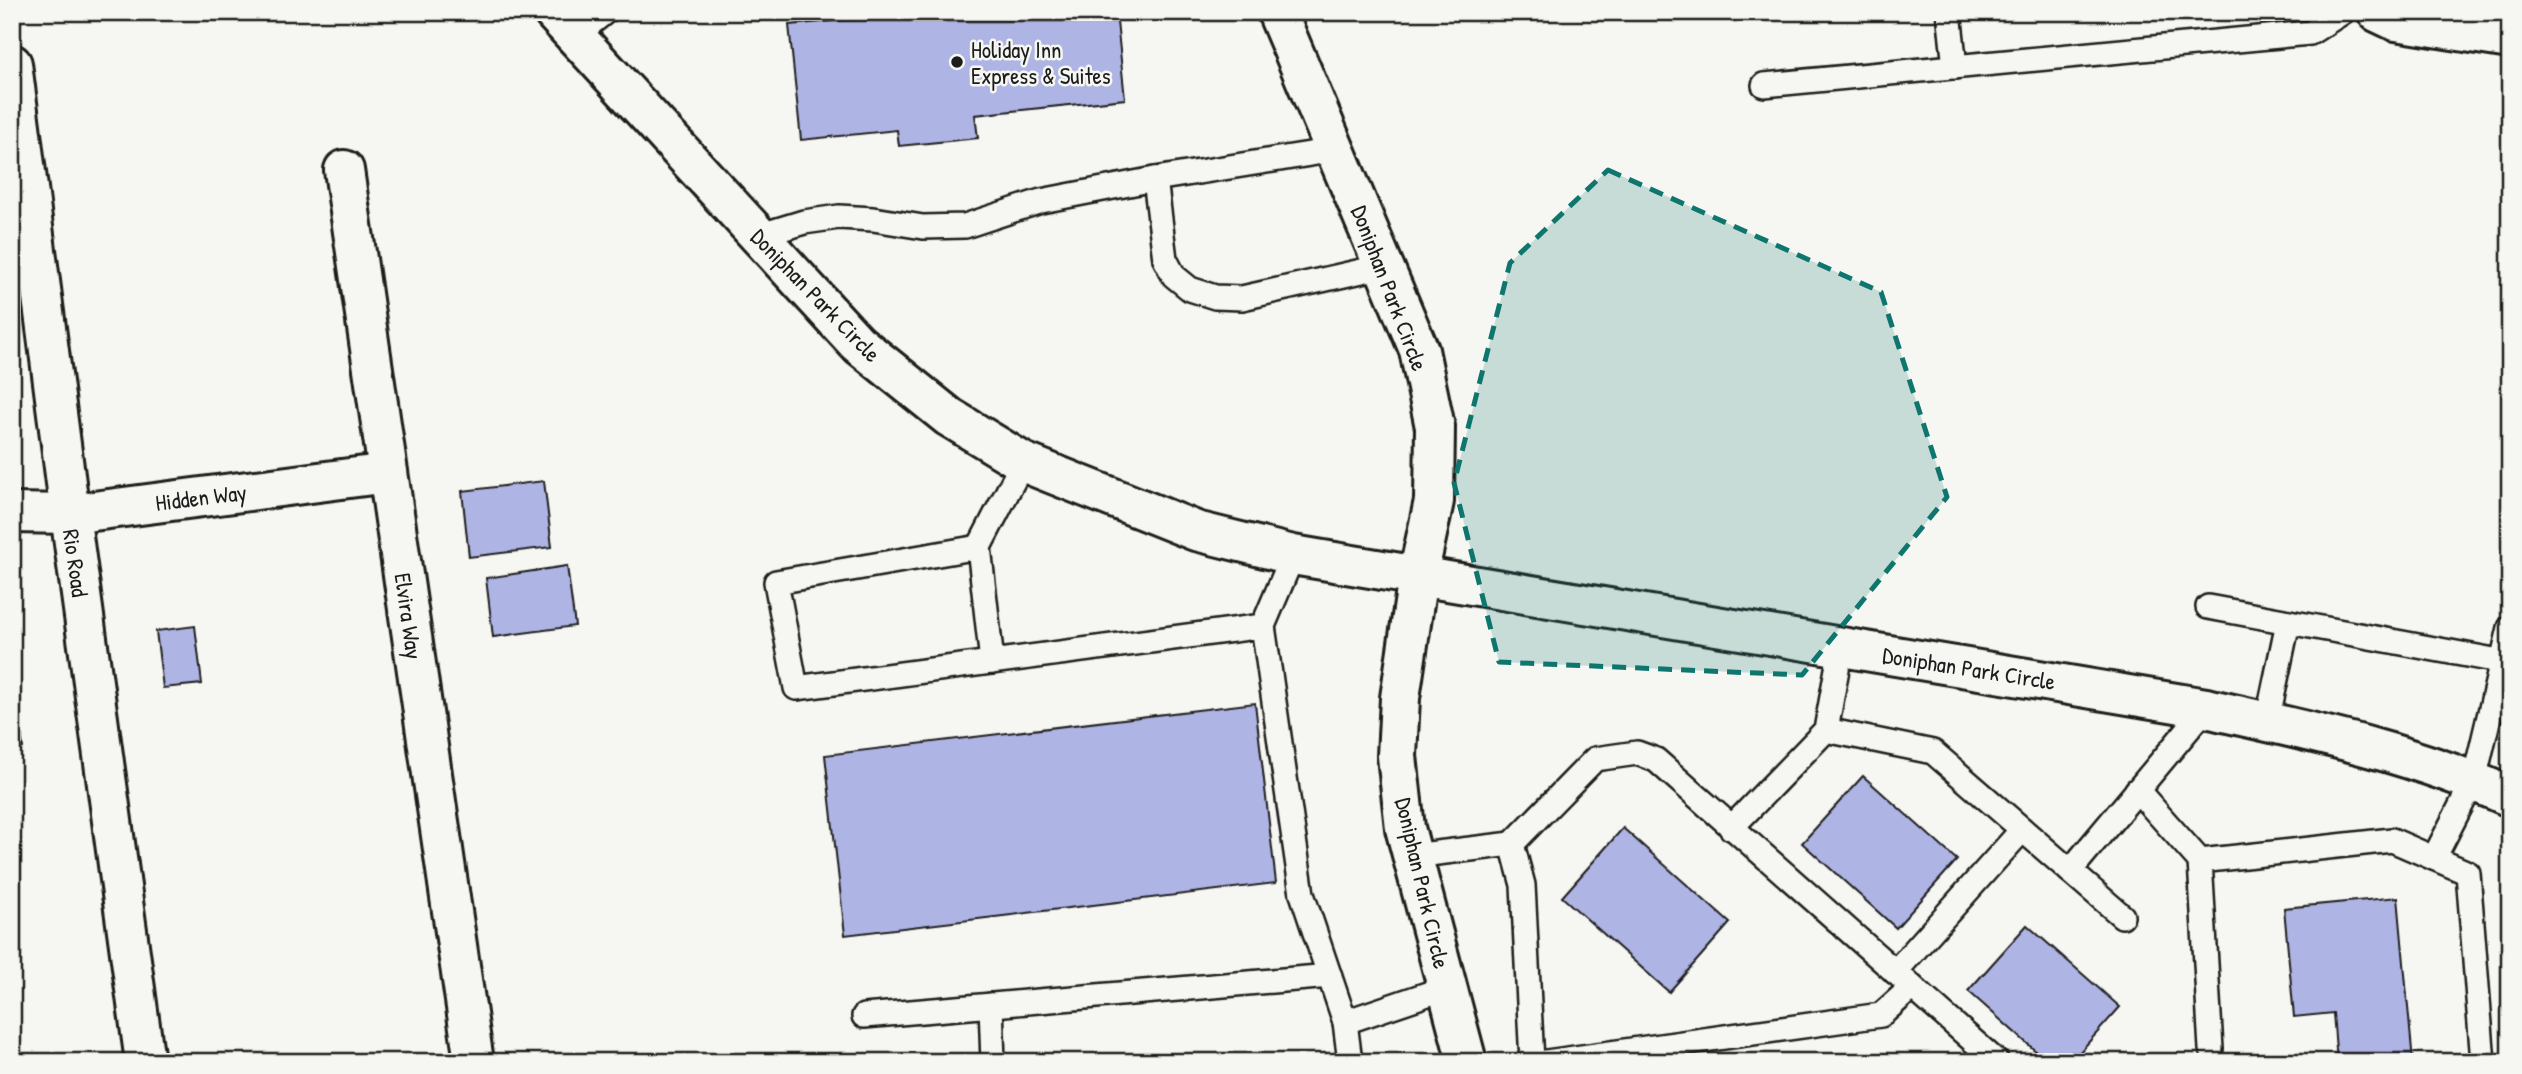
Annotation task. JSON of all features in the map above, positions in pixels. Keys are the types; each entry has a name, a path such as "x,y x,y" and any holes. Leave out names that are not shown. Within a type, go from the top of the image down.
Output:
{"street":[{"name":"Doniphan Park Circle","path":"1277,12 1419,350 1435,427 1434,501 1418,576 1400,698 1397,755 1405,828 1467,1062"},
{"path":"2377,12 2396,21 2510,39"},
{"name":"Doniphan Park Circle","path":"564,24 857,344 949,417 1023,462 1196,531 1293,555 2206,708 2315,733 2473,780 2510,797"},
{"name":"Rio Road","path":"12,64 145,1062"},
{"name":"Elvira Way","path":"344,170 474,1062"},
{"name":"Hidden Way","path":"12,513 70,514 388,473"}],"lane":[{"path":"564,24 605,12"},
{"path":"1949,12 1955,67"},
{"path":"1764,85 2310,33 2343,12"},
{"path":"758,236 804,222 839,217 923,227 965,226 1041,201 1155,179 1335,150"},
{"path":"1155,179 1165,259 1174,276 1190,289 1215,297 1242,298 1384,266"},
{"path":"992,662 979,547 1023,462"},
{"path":"979,547 776,582 796,688 1263,625"},
{"path":"1293,555 1263,625 1302,894 1345,1022 1350,1062"},
{"path":"2208,607 2505,662"},
{"path":"2267,722 2288,622"},
{"path":"2434,858 2473,780 2505,662 2510,628"},
{"path":"1731,828 1826,730 1841,647"},
{"path":"2070,870 2206,708"},
{"path":"1826,730 1933,752 2122,916"},
{"path":"1412,856 1512,844 1595,759 1637,753 1656,760 1997,1062"},
{"path":"2137,790 2200,861 2211,1049"},
{"path":"1546,1062 1881,1014 1903,979 2022,830"},
{"path":"2200,861 2392,840 2468,873 2483,1062"},
{"path":"1512,844 1523,885 1532,1062"},
{"path":"864,1016 1330,976"},
{"path":"1345,1022 1448,987"},
{"path":"990,1005 993,1062"}],"highlighted area":[{"path":"1608,170 1881,292 1947,497 1802,675 1499,662 1454,483 1510,263"}],"building":[{"name":"Holiday Inn Express & Suites","path":"887,12 959,12 959,18 1011,12 1116,12 1125,99 975,115 978,138 899,146 897,130 801,140 789,25 887,16"},
{"path":"544,481 552,547 469,557 462,491"},
{"path":"567,566 575,626 493,637 486,578"},
{"path":"195,626 202,684 163,688 156,631"},
{"path":"12,682 15,682 23,748 12,749"},
{"path":"1255,703 1276,883 845,935 825,755"},
{"path":"1863,776 1957,860 1896,928 1802,843"},
{"path":"1623,828 1730,923 1669,992 1562,897"},
{"path":"2398,897 2413,1062 2337,1062 2333,1013 2294,1017 2284,908"},
{"path":"2027,925 2120,1007 2071,1062 2048,1062 1968,991"}],"place":[{"name":"Holiday Inn Express & Suites","path":"957,62"}]}
